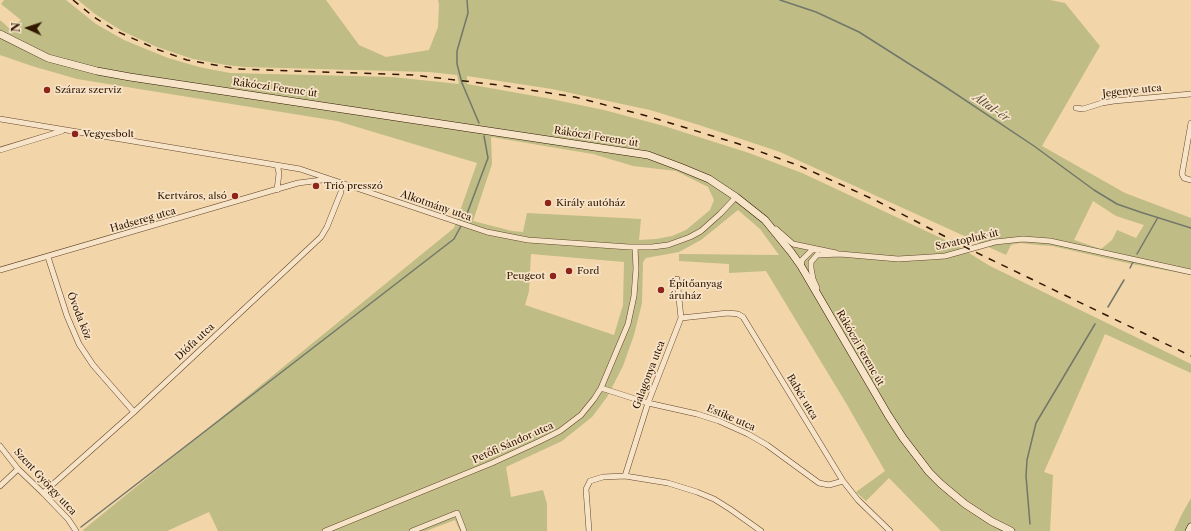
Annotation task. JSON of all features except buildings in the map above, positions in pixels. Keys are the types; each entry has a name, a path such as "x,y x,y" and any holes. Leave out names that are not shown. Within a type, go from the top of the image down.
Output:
{"main road":[{"name":"Rákóczi Ferenc út","path":"0,29 13,41"},
{"name":"Rákóczi Ferenc út","path":"0,34 37,53 62,62 97,71 648,155 698,174 736,197 765,220 801,263 830,317 895,426 929,472 965,504 991,521 1011,531"},
{"path":"1189,531 1191,527"}],"street":[{"name":"Jegenye utca","path":"1076,108 1083,109 1114,101 1191,94"},
{"name":"Alkotmány utca","path":"0,120 306,170 479,230 528,240 635,247 668,244 690,238 710,224 736,197"},
{"path":"1191,123 1182,174 1184,178 1191,180"},
{"path":"0,150 65,130"},
{"path":"276,190 279,173 277,165"},
{"name":"Hadsereg utca","path":"0,270 310,181 322,180 338,182"},
{"name":"Diófa utca","path":"43,493 134,412 321,237 332,217 341,192"},
{"name":"Szvatopluk út","path":"765,220 792,244 823,249 840,254"},
{"name":"Szvatopluk út","path":"801,263 817,255 840,254 898,258 945,256 995,242 1036,239 1191,272"},
{"name":"Petőfi Sándor utca","path":"325,531 492,463 551,436 567,427 581,415 601,388 630,316 634,296 636,269 635,247"},
{"path":"801,263 812,250 823,249"},
{"path":"817,255 811,262 813,279 830,317"},
{"name":"Óvoda köz","path":"48,257 67,316 79,344 93,366 134,412"},
{"name":"Galagonya utca","path":"625,476 648,403 681,318 677,279"},
{"name":"Babér utca","path":"681,318 728,313 738,314 743,317 843,481 858,500 890,531"},
{"name":"Estike utca","path":"601,388 648,403 697,414 734,427 767,445 822,485 833,485 843,481"},
{"name":"Szent György utca","path":"0,446 18,469 68,519 76,531"},
{"path":"0,486 18,469"},
{"path":"589,531 586,489 590,481 625,476 668,482 698,492 714,499 761,531"},
{"path":"412,531 457,513 464,531"}],"shaded area":[{"path":"4,0 66,0 96,24 124,40 168,58 199,67 230,73 392,77 459,84 457,75 429,72 245,67 193,59 157,47 122,31 95,14 78,0 326,0 359,45 386,57 429,50 438,27 438,0 1050,0 1065,3 1100,46 1042,146 1125,193 1191,218 1191,275 1127,263 1052,246 1020,243 1011,245 1006,255 780,152 699,125 650,110 552,89 467,76 467,84 604,110 664,126 749,153 802,173 956,245 990,266 1191,364 1191,373 1105,334 1044,472 1053,475 1050,531 941,531 889,478 866,501 856,492 885,471 846,403 766,271 729,273 729,264 679,261 679,254 779,255 760,229 738,210 701,240 679,252 646,258 643,262 642,303 634,335 623,366 607,397 592,417 562,441 506,467 511,497 543,490 547,504 547,531 460,531 455,520 426,531 218,531 209,512 167,531 84,531 83,530 454,228 477,163 337,121 77,79 32,66 0,55 0,20 10,29 21,20 1,4","holes":["491,137 593,154 633,166 676,171 708,187 714,200 710,210 686,230 672,236 656,239 639,240 641,219 527,213 523,232 512,231 473,221 492,164","1093,201 1116,216 1144,225 1136,238 1117,230 1112,240 1101,249 1074,240","531,254 624,262 623,305 614,335 525,305 529,291"]},
{"path":"1191,498 1191,531 1174,531 1182,514"}],"waterway":[{"path":"467,0 468,13 457,51 457,64 462,83 479,123"},
{"name":"Által-ér","path":"780,0 816,12 859,32 944,86 1034,146 1094,190 1117,204 1191,228"},
{"path":"465,219 488,158 484,136"},
{"path":"1137,254 1157,219"},
{"path":"81,527 454,239 461,226"},
{"path":"1130,268 1133,262"},
{"path":"1108,307 1124,280"},
{"path":"1030,524 1026,476 1027,460 1036,423 1095,324"}],"railway":[{"path":"73,0 94,17 116,31 159,50 187,60 238,69 413,75 498,85 575,97 647,116 739,144 800,166 877,201 969,249 1191,356"}],"place":[{"name":"Száraz szerviz","path":"47,90"},
{"name":"Vegyesbolt","path":"75,134"},
{"name":"Trió presszó","path":"316,186"},
{"name":"Kertváros, alsó","path":"235,196"},
{"name":"Király autóház","path":"548,203"},
{"name":"Ford","path":"569,271"},
{"name":"Peugeot","path":"553,276"},
{"name":"Építőanyag áruház","path":"661,290"}]}
